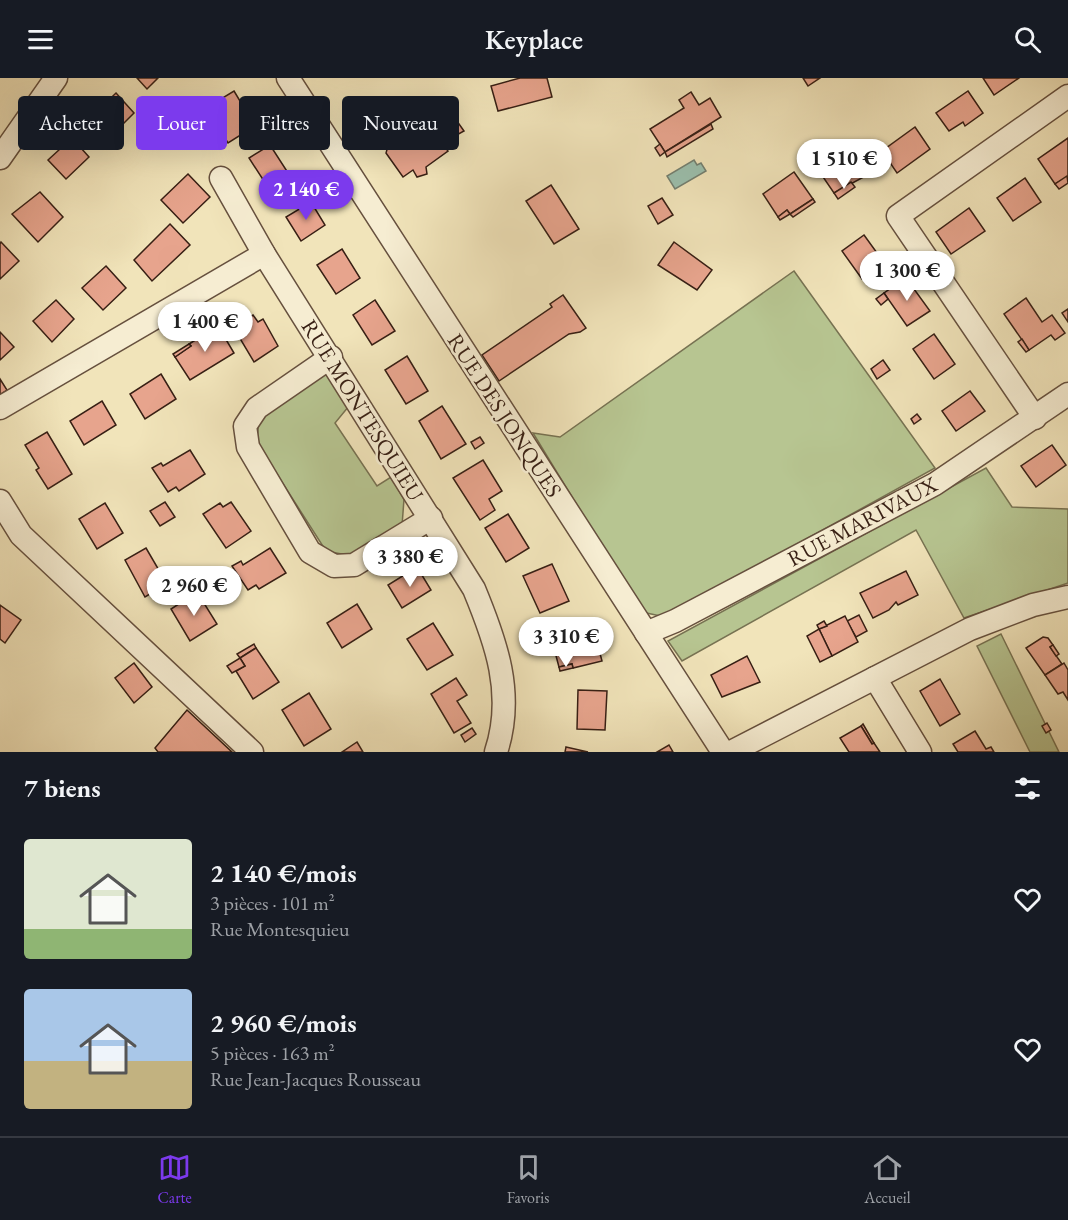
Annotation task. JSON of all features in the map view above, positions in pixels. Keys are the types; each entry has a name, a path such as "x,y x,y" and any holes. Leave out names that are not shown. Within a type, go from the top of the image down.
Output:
{"street":[{"path":"0,158 56,78"},
{"name":"RUE DES JONQUES","path":"288,78 723,752"},
{"path":"1035,418 898,216 1068,96"},
{"name":"RUE MONTESQUIEU","path":"221,178 264,254 331,357 474,589 496,643 504,689 501,737 496,752"},
{"path":"0,408 264,254"},
{"path":"331,357 257,408 245,426 248,447 310,552 334,566 354,565 431,518"},
{"name":"RUE MARIVAUX","path":"646,633 675,621 935,484 1068,394"},
{"path":"0,501 21,535 252,752"},
{"path":"732,752 970,629 1033,605 1065,603"},
{"path":"875,678 920,752"}],"green space":[{"path":"794,271 935,468 665,617 642,612 533,433 560,437"},
{"path":"326,374 349,406 335,423 377,486 391,477 404,499 402,526 352,556 326,551 257,443 259,418"},
{"path":"986,468 1012,507 1068,509 1068,583 964,618 916,530 682,661 668,641"},
{"path":"1001,634 1059,752 1030,752 977,646"}],"shaded area":[{"path":"694,160 697,165 701,163 706,171 675,189 667,176"}],"building":[{"path":"137,78 158,78 147,89"},
{"path":"520,78 547,78 552,97 498,111 491,86"},
{"path":"803,78 820,78 808,86"},
{"path":"983,78 1019,78 994,95"},
{"path":"234,91 239,99 239,136 228,143 227,96"},
{"path":"968,91 983,113 965,126 963,122 949,131 936,113"},
{"path":"691,92 699,105 710,98 721,117 665,152 650,129 684,108 679,100"},
{"path":"124,102 134,113 124,123"},
{"path":"459,124 464,131 459,134"},
{"path":"711,124 713,129 667,157 665,152"},
{"path":"915,127 930,149 897,173 882,151"},
{"path":"1068,138 1068,177 1055,184 1038,159"},
{"path":"660,144 665,152 660,156 655,148"},
{"path":"59,150 83,150 89,157 66,179 48,160"},
{"path":"262,150 273,150 292,179 271,192 249,158"},
{"path":"387,150 448,151 426,167 427,174 417,177 413,170 403,177 386,153"},
{"path":"855,150 871,173 834,193 821,174"},
{"path":"794,172 813,199 790,214 787,210 778,217 763,194"},
{"path":"188,174 210,197 183,223 161,200"},
{"path":"1067,176 1068,183 1059,189 1055,184"},
{"path":"1025,178 1041,202 1013,221 997,198"},
{"path":"851,182 855,187 838,199 834,193"},
{"path":"551,185 579,229 554,244 526,201"},
{"path":"40,192 63,217 38,242 12,214"},
{"path":"662,198 673,215 658,224 648,206"},
{"path":"813,199 815,202 793,217 790,214"},
{"path":"311,202 325,225 301,241 286,217"},
{"path":"969,208 985,231 951,254 936,232"},
{"path":"787,210 790,214 780,220 778,217"},
{"path":"170,224 190,245 152,281 134,260"},
{"path":"864,235 885,264 862,279 842,251"},
{"path":"1,242 19,261 0,279 0,244"},
{"path":"674,242 712,270 697,290 658,265"},
{"path":"342,249 360,278 336,294 317,265"},
{"path":"106,266 126,288 103,310 82,288"},
{"path":"906,278 930,311 907,326 884,293"},
{"path":"884,293 888,299 881,305 876,299"},
{"path":"563,295 586,328 569,334 499,381 482,355 552,307 550,304"},
{"path":"1026,298 1042,322 1052,315 1065,333 1055,340 1051,335 1029,350 1004,314"},
{"path":"56,300 74,319 52,342 33,321"},
{"path":"375,300 395,331 372,345 353,315"},
{"path":"1068,309 1068,322 1062,313"},
{"path":"253,315 258,322 263,319 278,346 254,362 238,335 233,338 229,330"},
{"path":"218,326 234,353 190,380 175,357 191,346 189,344"},
{"path":"0,332 14,347 0,360"},
{"path":"934,334 955,364 934,379 913,349"},
{"path":"1022,339 1029,350 1026,352 1018,342"},
{"path":"189,344 191,346 175,357 173,354"},
{"path":"407,356 428,391 406,404 385,370"},
{"path":"883,360 890,370 877,379 871,369"},
{"path":"161,374 176,399 145,419 130,394"},
{"path":"0,379 7,390 0,395"},
{"path":"970,391 985,411 956,431 942,411"},
{"path":"102,401 116,425 84,445 70,421"},
{"path":"442,406 466,444 441,459 419,421"},
{"path":"917,414 921,419 914,424 911,419"},
{"path":"47,432 72,474 48,489 36,470 39,468 25,445"},
{"path":"480,437 484,443 475,449 471,442"},
{"path":"1052,445 1066,465 1036,487 1021,466"},
{"path":"190,450 205,474 179,491 176,487 168,492 152,468 161,463 163,466"},
{"path":"483,460 502,491 489,499 495,510 480,520 453,478"},
{"path":"165,502 175,517 160,526 150,511"},
{"path":"231,502 251,531 226,548 203,514 220,503 223,507"},
{"path":"105,503 123,533 97,549 79,519"},
{"path":"508,514 529,548 506,562 485,528"},
{"path":"146,548 167,584 145,597 125,560"},
{"path":"270,548 286,573 259,589 256,585 248,590 232,566 241,561 243,565"},
{"path":"552,564 569,601 540,613 523,576"},
{"path":"417,567 431,590 402,608 388,585"},
{"path":"906,571 918,595 898,605 896,602 889,610 873,618 860,593"},
{"path":"197,592 217,624 190,641 171,609"},
{"path":"357,604 372,629 342,648 327,623"},
{"path":"0,605 21,620 5,643 0,639"},
{"path":"859,615 867,631 856,637 847,621"},
{"path":"845,616 858,642 832,656 819,629"},
{"path":"824,621 827,626 819,629 817,625"},
{"path":"433,623 453,655 427,670 407,639"},
{"path":"819,629 832,656 820,662 807,636"},
{"path":"580,630 584,645 597,642 602,661 573,668 572,664 559,667 551,637"},
{"path":"1043,637 1048,638 1053,645 1050,647 1062,664 1045,675 1026,648"},
{"path":"254,644 256,648 240,658 237,654"},
{"path":"1053,645 1059,654 1056,656 1050,647"},
{"path":"256,648 279,682 253,699 236,671 245,666 240,658"},
{"path":"747,656 760,682 722,697 711,675"},
{"path":"240,658 245,666 232,673 227,666"},
{"path":"134,663 152,687 134,703 115,678"},
{"path":"1064,663 1068,670 1068,700 1063,692 1058,694 1045,675"},
{"path":"572,664 573,668 560,671 559,667"},
{"path":"456,678 467,695 457,701 471,723 454,733 431,694"},
{"path":"940,679 960,714 940,726 920,691"},
{"path":"578,690 607,691 605,730 577,729"},
{"path":"309,693 331,729 304,746 282,710"},
{"path":"187,710 232,752 158,752 155,748"},
{"path":"1047,723 1051,730 1046,733 1042,726"},
{"path":"863,724 874,743 872,744 861,726"},
{"path":"861,726 880,752 849,752 840,738"},
{"path":"472,728 476,734 465,742 461,735"},
{"path":"975,731 986,749 991,747 994,752 958,752 953,744"},
{"path":"357,742 363,752 342,752"},
{"path":"669,745 673,752 657,752"},
{"path":"566,747 588,752 565,752"}]}
